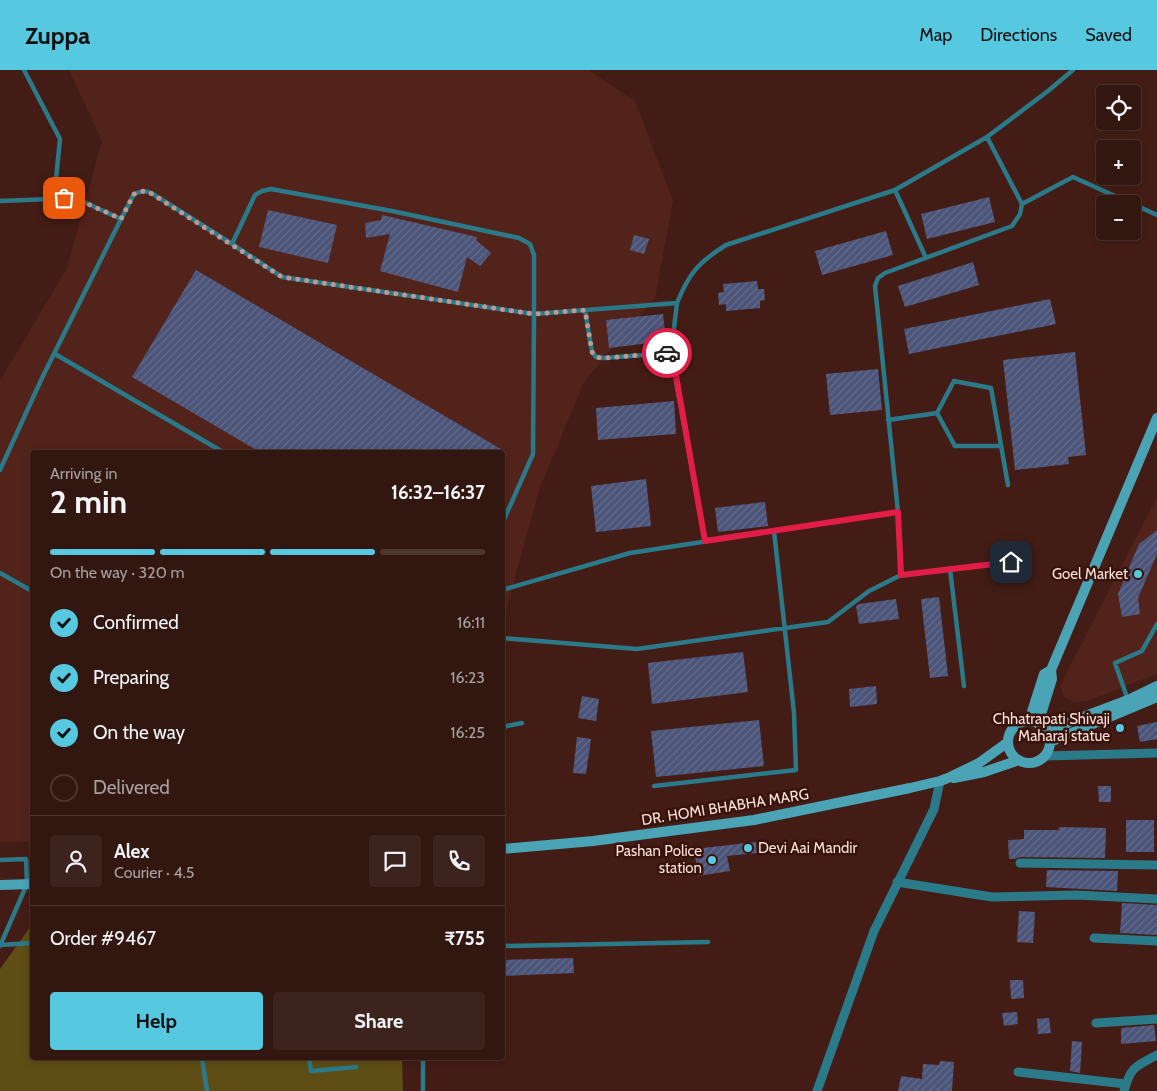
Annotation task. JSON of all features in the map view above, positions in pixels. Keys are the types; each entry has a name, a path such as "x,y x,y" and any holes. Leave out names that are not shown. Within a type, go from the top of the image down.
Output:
{"main road":[{"path":"1034,722 1052,679 1051,670 1157,418"},
{"path":"1046,731 1128,700 1157,686"},
{"path":"1050,742 1157,697"},
{"path":"1034,722 1046,731 1050,742 1049,750 1045,756 1032,762 1018,760 1010,749 1008,742 1014,728 1019,724 1034,722"},
{"name":"DR. HOMI BHABHA MARG","path":"944,780 979,763 1008,742"},
{"name":"DR. HOMI BHABHA MARG","path":"505,849 593,841 754,820 959,778 984,772 1018,760"},
{"path":"0,885 30,884"}],"street":[{"path":"1045,756 1157,753"},
{"path":"817,1091 874,931 934,809 944,780"},
{"path":"1020,863 1157,865"},
{"path":"897,882 992,897 1078,895 1157,899"},
{"path":"1094,938 1157,941"},
{"path":"1096,1023 1157,1019"},
{"path":"1018,1072 1125,1088 1129,1074 1136,1067 1157,1055"}],"lane":[{"path":"24,70 60,139 54,198"},
{"path":"705,541 672,353 677,303 683,288 697,266 726,245 894,190 987,137 1073,70"},
{"path":"901,575 898,512 875,286 878,278 885,273 1012,226 1020,214 1022,204 987,137"},
{"path":"1022,204 1073,177 1157,215"},
{"path":"232,244 256,195 271,189 392,211 519,238 530,244 534,255 533,454 505,517"},
{"path":"894,190 926,258"},
{"path":"0,470 121,219 134,194 144,191 153,194 282,277 534,314 677,303"},
{"path":"0,200 75,198 121,219"},
{"path":"585,310 592,352 596,357 672,353"},
{"path":"55,354 219,450"},
{"path":"937,413 954,381 992,388 1008,485"},
{"path":"888,420 937,413"},
{"path":"937,413 954,446 1001,446"},
{"path":"505,589 630,553 898,512"},
{"path":"654,786 796,770 794,713 774,531"},
{"path":"505,638 637,649 828,622 869,591 901,575 1011,562"},
{"path":"950,569 964,686"},
{"path":"0,573 30,591"},
{"path":"1128,700 1115,663 1142,651 1157,624"},
{"path":"505,726 522,723"},
{"path":"0,860 26,859 30,884 0,946"},
{"path":"505,946 708,942"},
{"path":"0,946 30,943"},
{"path":"202,1060 207,1091"},
{"path":"309,1060 310,1071 356,1067"},
{"path":"423,1060 423,1091"}],"shaded area":[{"path":"69,70 588,70 635,101 673,201 655,298 584,382 539,490 505,615 505,450 30,450 30,841 0,842 0,381 67,268 102,141"},
{"path":"1157,497 1157,674 1087,701 1074,702 1065,698 1060,686"},
{"path":"30,927 30,1060 402,1060 403,1091 0,1091 0,969"}],"building":[{"path":"989,197 995,222 927,239 921,214"},
{"path":"268,210 337,225 328,263 259,247"},
{"path":"382,215 477,237 476,240 491,253 480,266 467,257 458,292 380,271 390,234 366,238 365,223 381,220"},
{"path":"886,231 893,255 822,275 815,251"},
{"path":"634,235 649,239 644,254 630,250"},
{"path":"973,262 979,285 905,307 898,286"},
{"path":"196,270 503,450 257,450 132,377"},
{"path":"757,281 758,289 764,289 765,300 760,301 760,308 726,311 726,304 719,305 718,293 724,292 723,284"},
{"path":"1050,299 1056,324 909,354 904,329"},
{"path":"663,314 666,341 609,348 606,320"},
{"path":"1075,352 1086,455 1068,457 1069,464 1015,470 1003,360"},
{"path":"878,369 882,410 830,415 826,374"},
{"path":"674,401 676,434 598,440 596,408"},
{"path":"646,479 651,526 596,532 591,486"},
{"path":"765,502 768,526 718,532 715,508"},
{"name":"Goel Market","path":"1157,530 1157,554 1138,598 1140,614 1122,617 1118,594 1139,544"},
{"path":"939,597 948,676 930,678 921,599"},
{"path":"896,599 899,619 859,624 856,606"},
{"path":"743,652 748,692 652,704 648,663"},
{"path":"876,686 877,704 850,707 849,689"},
{"path":"582,696 599,699 596,721 578,718"},
{"path":"759,720 764,766 656,777 651,731"},
{"path":"1157,722 1157,739 1140,742 1137,726"},
{"path":"577,737 591,739 586,774 573,773"},
{"path":"1098,786 1111,786 1111,802 1099,802"},
{"path":"1126,820 1154,820 1154,852 1126,852"},
{"path":"1059,827 1106,828 1105,858 1020,857 1009,859 1008,840 1024,839 1024,830 1059,830"},
{"name":"Pashan Police station","path":"756,842 757,853 727,856 730,871 698,876 694,849"},
{"path":"1047,870 1118,871 1117,891 1046,887"},
{"path":"1122,903 1157,905 1157,935 1120,933"},
{"path":"1019,911 1035,912 1033,943 1017,942"},
{"path":"573,958 574,973 505,976 505,960"},
{"path":"1010,980 1023,980 1024,998 1011,999"},
{"path":"1017,1012 1018,1024 1004,1026 1002,1013"},
{"path":"1049,1018 1051,1033 1038,1034 1037,1019"},
{"path":"1154,1025 1156,1041 1121,1044 1121,1028"},
{"path":"1072,1041 1082,1042 1080,1073 1070,1071"},
{"path":"940,1061 954,1062 952,1091 898,1091 901,1076 922,1079 923,1064 939,1065"}],"way so far":[{"path":"64,198 75,198 121,219 134,194 144,191 149,192 282,277 534,314 585,310 592,352 596,357 667,353"}],"place":[{"name":"Goel Market","path":"1138,574"},
{"name":"Chhatrapati Shivaji Maharaj statue","path":"1120,728"},
{"name":"Devi Aai Mandir","path":"748,848"},
{"name":"Pashan Police station","path":"712,860"}],"route":[{"path":"667,353 672,353 705,541 898,512 901,575 1011,562"}]}
